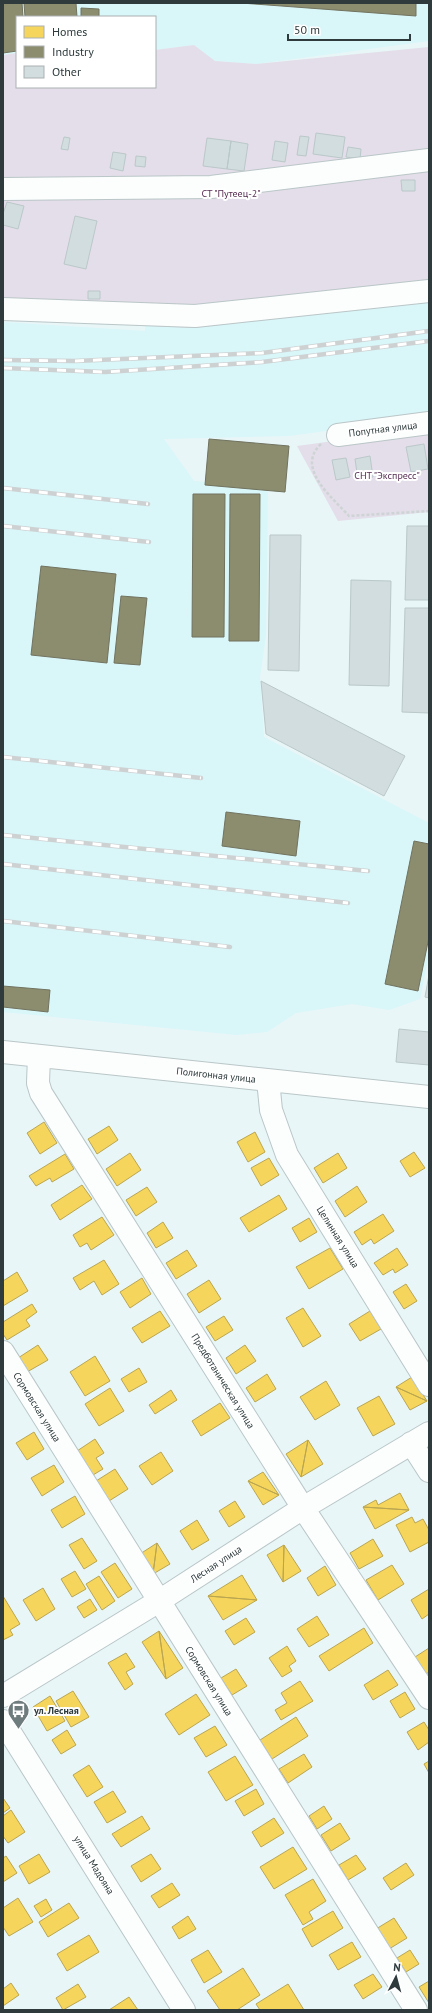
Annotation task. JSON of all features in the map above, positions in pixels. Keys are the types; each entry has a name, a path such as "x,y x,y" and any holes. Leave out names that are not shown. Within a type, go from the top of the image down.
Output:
{"street":[{"path":"3,189 211,187 429,160"},
{"path":"3,309 195,316 429,291"},
{"name":"Попутная улица","path":"338,435 429,423"},
{"name":"Полигонная улица","path":"3,1052 429,1097"},
{"name":"Предботаническая улица","path":"39,1056 38,1084 41,1093 303,1508 429,1698"},
{"name":"Целинная улица","path":"268,1080 271,1110 287,1155 429,1385"},
{"name":"Сормовская улица","path":"3,1352 416,2010"},
{"path":"420,1438 429,1471"},
{"name":"Лесная улица","path":"3,1696 159,1601 303,1508 420,1438"},
{"name":"улица Мадояна","path":"3,1720 184,2010"}],"path":[{"path":"338,435 323,442 313,451 311,465 318,480 349,516 429,511"}],"shaded area":[{"path":"3,3 429,3 429,41 256,64 215,61 194,45 156,50 156,16 16,16 16,53 3,55"},
{"path":"429,268 429,417 289,436 164,439 194,481 268,487 266,636 260,677 264,737 429,823 429,954 420,999 389,1010 352,1004 296,1013 267,1032 237,1035 3,1012 3,322 145,331 147,299"}],"green space":[{"name":"СТ \"Путеец-2\"","path":"194,45 215,61 256,64 429,47 429,301 194,328 3,319 3,55 16,53 16,88 156,88 156,50"},
{"name":"СНТ \"Экспресс\"","path":"429,428 429,512 338,521 297,446"}],"building: Homes":[{"path":"44,1122 57,1143 40,1154 27,1133"},
{"path":"109,1126 118,1140 97,1154 88,1139"},
{"path":"255,1132 265,1152 248,1162 237,1142"},
{"path":"414,1152 425,1168 410,1177 400,1161"},
{"path":"130,1153 141,1170 117,1186 106,1169"},
{"path":"338,1153 347,1168 323,1183 314,1168"},
{"path":"65,1154 74,1169 52,1182 50,1178 36,1186 29,1176"},
{"path":"269,1158 279,1175 261,1186 251,1168"},
{"path":"82,1185 92,1199 60,1220 51,1205"},
{"path":"357,1186 367,1202 345,1217 335,1201"},
{"path":"147,1187 157,1202 136,1216 126,1200"},
{"path":"279,1195 287,1209 249,1232 240,1218"},
{"path":"383,1214 394,1231 374,1244 371,1239 362,1245 354,1232"},
{"path":"102,1217 114,1235 91,1250 87,1243 80,1247 73,1235"},
{"path":"309,1218 317,1232 300,1242 292,1228"},
{"path":"163,1222 173,1238 156,1248 147,1233"},
{"path":"330,1248 343,1269 309,1289 296,1267"},
{"path":"397,1248 408,1265 395,1273 393,1269 383,1275 374,1263"},
{"path":"187,1250 197,1266 176,1279 166,1263"},
{"path":"104,1260 119,1284 102,1295 94,1281 80,1290 73,1278"},
{"path":"17,1272 28,1291 3,1306 3,1281"},
{"path":"142,1278 151,1294 130,1308 120,1292"},
{"path":"209,1280 221,1299 199,1313 187,1294"},
{"path":"406,1284 417,1301 404,1309 393,1292"},
{"path":"32,1304 37,1312 26,1320 30,1326 7,1340 3,1334 3,1322"},
{"path":"303,1308 321,1336 303,1347 286,1318"},
{"path":"160,1311 170,1326 142,1343 132,1328"},
{"path":"370,1311 381,1329 360,1341 349,1324"},
{"path":"224,1316 233,1330 215,1341 206,1327"},
{"path":"38,1345 48,1360 27,1372 18,1358"},
{"path":"245,1345 256,1361 236,1374 226,1358"},
{"path":"95,1356 110,1381 85,1396 70,1372"},
{"path":"139,1368 147,1382 129,1392 121,1379"},
{"path":"267,1374 276,1389 255,1402 246,1388"},
{"path":"412,1377 427,1401 396,1387"},
{"path":"326,1381 340,1405 315,1420 300,1397"},
{"path":"396,1387 427,1401 410,1410"},
{"path":"110,1388 124,1411 99,1426 85,1404"},
{"path":"171,1390 177,1400 155,1414 149,1405"},
{"path":"379,1396 395,1424 373,1436 357,1408"},
{"path":"220,1403 230,1418 201,1436 192,1421"},
{"path":"34,1432 44,1449 27,1460 16,1443"},
{"path":"95,1439 104,1453 96,1458 103,1469 93,1475 77,1451"},
{"path":"308,1440 301,1477 286,1454"},
{"path":"308,1440 323,1464 301,1477"},
{"path":"161,1452 173,1471 152,1485 139,1466"},
{"path":"54,1465 64,1482 42,1496 31,1478"},
{"path":"115,1469 128,1489 109,1501 96,1481"},
{"path":"263,1472 279,1495 248,1481"},
{"path":"248,1481 279,1495 263,1505"},
{"path":"400,1493 409,1510 363,1507 376,1500 378,1505"},
{"path":"75,1496 85,1514 62,1528 51,1510"},
{"path":"235,1501 245,1517 229,1527 219,1511"},
{"path":"363,1507 409,1510 375,1529"},
{"path":"412,1517 415,1523 423,1519 429,1530 429,1542 410,1552 396,1525"},
{"path":"197,1520 209,1540 192,1550 180,1531"},
{"path":"82,1538 97,1561 84,1569 69,1545"},
{"path":"373,1539 383,1556 359,1569 350,1553"},
{"path":"157,1543 170,1564 153,1574"},
{"path":"157,1543 153,1574 140,1554"},
{"path":"284,1545 283,1582 267,1555"},
{"path":"284,1545 301,1571 283,1582"},
{"path":"115,1563 132,1589 118,1598 101,1572"},
{"path":"392,1565 404,1584 378,1600 366,1580"},
{"path":"325,1566 336,1585 318,1596 307,1578"},
{"path":"75,1571 86,1589 72,1597 61,1579"},
{"path":"242,1575 257,1600 208,1596"},
{"path":"99,1576 115,1601 102,1610 86,1584"},
{"path":"43,1588 55,1609 36,1621 23,1600"},
{"path":"429,1589 429,1614 422,1619 411,1600"},
{"path":"3,1596 20,1624 10,1630 13,1635 3,1640"},
{"path":"208,1596 257,1600 223,1620"},
{"path":"90,1599 97,1610 84,1618 77,1607"},
{"path":"317,1616 329,1635 309,1647 297,1629"},
{"path":"246,1618 255,1632 234,1645 225,1631"},
{"path":"364,1628 373,1643 329,1671 319,1656"},
{"path":"159,1631 166,1679 142,1642"},
{"path":"159,1631 183,1668 166,1679"},
{"path":"287,1646 296,1661 289,1666 292,1671 282,1677 269,1658"},
{"path":"429,1648 429,1672 426,1674 415,1657"},
{"path":"126,1653 135,1667 126,1672 133,1684 125,1690 108,1663"},
{"path":"236,1669 247,1686 232,1695 221,1678"},
{"path":"388,1670 398,1685 373,1700 364,1685"},
{"path":"300,1681 313,1701 281,1720 275,1710 287,1703 281,1693"},
{"path":"73,1691 89,1717 71,1727 56,1701"},
{"path":"405,1692 415,1709 400,1718 390,1701"},
{"path":"196,1694 210,1715 179,1735 165,1714"},
{"path":"50,1696 65,1721 47,1731 33,1707"},
{"path":"296,1717 308,1736 272,1759 260,1740"},
{"path":"424,1722 429,1730 429,1742 418,1750 407,1732"},
{"path":"215,1726 227,1745 206,1757 194,1738"},
{"path":"67,1730 76,1745 61,1754 52,1740"},
{"path":"304,1754 312,1767 288,1783 279,1769"},
{"path":"235,1756 253,1785 226,1801 208,1772"},
{"path":"429,1761 429,1773 424,1764"},
{"path":"89,1765 103,1787 87,1797 73,1775"},
{"path":"256,1789 264,1804 244,1816 235,1801"},
{"path":"113,1791 126,1812 107,1823 94,1802"},
{"path":"3,1798 10,1808 3,1813"},
{"path":"324,1806 332,1819 317,1829 309,1816"},
{"path":"11,1810 25,1832 8,1843 3,1836 3,1816"},
{"path":"142,1816 150,1829 121,1847 112,1834"},
{"path":"274,1818 284,1833 261,1847 252,1832"},
{"path":"340,1823 350,1839 331,1851 321,1835"},
{"path":"293,1847 307,1869 274,1889 260,1867"},
{"path":"39,1854 50,1872 29,1884 19,1866"},
{"path":"151,1854 161,1869 141,1882 131,1866"},
{"path":"356,1855 366,1869 348,1880 339,1865"},
{"path":"6,1856 17,1873 3,1882 3,1858"},
{"path":"406,1863 414,1875 391,1890 383,1878"},
{"path":"313,1879 326,1901 309,1912 313,1919 303,1925 285,1895"},
{"path":"172,1883 180,1895 159,1908 151,1896"},
{"path":"18,1898 33,1922 9,1936 3,1927 3,1908"},
{"path":"46,1899 52,1910 41,1917 34,1906"},
{"path":"69,1903 79,1918 48,1937 39,1922"},
{"path":"333,1911 343,1928 312,1947 302,1929"},
{"path":"188,1916 196,1929 179,1939 172,1927"},
{"path":"394,1918 407,1938 389,1949 376,1929"},
{"path":"89,1935 99,1952 67,1971 57,1954"},
{"path":"352,1942 361,1957 338,1970 329,1955"},
{"path":"208,1950 222,1972 204,1983 191,1960"},
{"path":"410,1950 419,1964 406,1972 397,1958"},
{"path":"243,1968 260,1995 237,2010 220,2010 207,1991"},
{"path":"373,1974 382,1987 363,1999 354,1985"},
{"path":"429,1981 429,2003 419,1987"},
{"path":"11,1983 19,1995 3,2006 3,1989"},
{"path":"78,1984 86,1997 63,2010 56,1998"},
{"path":"288,1984 304,2010 260,2010 256,2004"},
{"path":"129,1997 138,2010 109,2010"}],"building: Industry":[{"path":"3,3 22,3 23,16 16,16 16,51 3,53"},
{"path":"24,3 76,3 77,16 25,16"},
{"path":"241,3 416,3 416,16"},
{"path":"81,8 99,9 99,16 81,16"},
{"path":"209,439 289,446 285,492 205,485"},
{"path":"193,494 225,494 224,637 192,637"},
{"path":"230,494 260,494 259,641 229,641"},
{"path":"41,566 116,574 107,663 31,655"},
{"path":"121,596 147,598 140,665 114,663"},
{"path":"226,812 300,821 296,856 222,846"},
{"path":"414,841 429,844 429,937 418,991 385,984"},
{"path":"3,986 50,990 48,1012 3,1007"}],"building: Other":[{"path":"316,133 345,137 342,158 313,154"},
{"path":"300,136 309,137 306,156 297,155"},
{"path":"64,137 70,138 68,150 61,149"},
{"path":"207,138 231,141 227,169 203,166"},
{"path":"231,141 248,144 244,171 227,169"},
{"path":"275,141 288,143 285,162 272,160"},
{"path":"348,147 361,149 360,159 346,157"},
{"path":"113,152 126,154 123,171 110,168"},
{"path":"136,156 146,157 145,167 135,166"},
{"path":"401,180 415,180 415,191 402,191"},
{"path":"7,202 24,206 18,229 3,225 3,214"},
{"path":"75,216 97,221 86,269 64,264"},
{"path":"88,291 100,291 100,299 88,299"},
{"path":"424,444 428,469 411,472 406,447"},
{"path":"370,456 373,477 358,480 355,459"},
{"path":"346,458 350,477 336,480 332,460"},
{"path":"407,526 429,526 429,600 405,600"},
{"path":"270,535 301,535 299,671 268,670"},
{"path":"351,580 391,581 389,686 349,685"},
{"path":"405,608 429,608 429,713 402,712"},
{"path":"261,681 405,756 384,796 266,734"},
{"path":"429,975 429,998 425,997"},
{"path":"399,1029 429,1032 429,1065 396,1062"}],"railway":[{"path":"3,360 75,361 262,353 429,331"},
{"path":"3,368 105,372 262,362 429,341"},
{"path":"3,488 148,504"},
{"path":"3,526 149,542"},
{"path":"3,757 201,778"},
{"path":"3,835 368,871"},
{"path":"3,864 348,903"},
{"path":"3,921 230,947"}],"place":[{"name":"ул. Лесная","path":"19,1730"}]}
